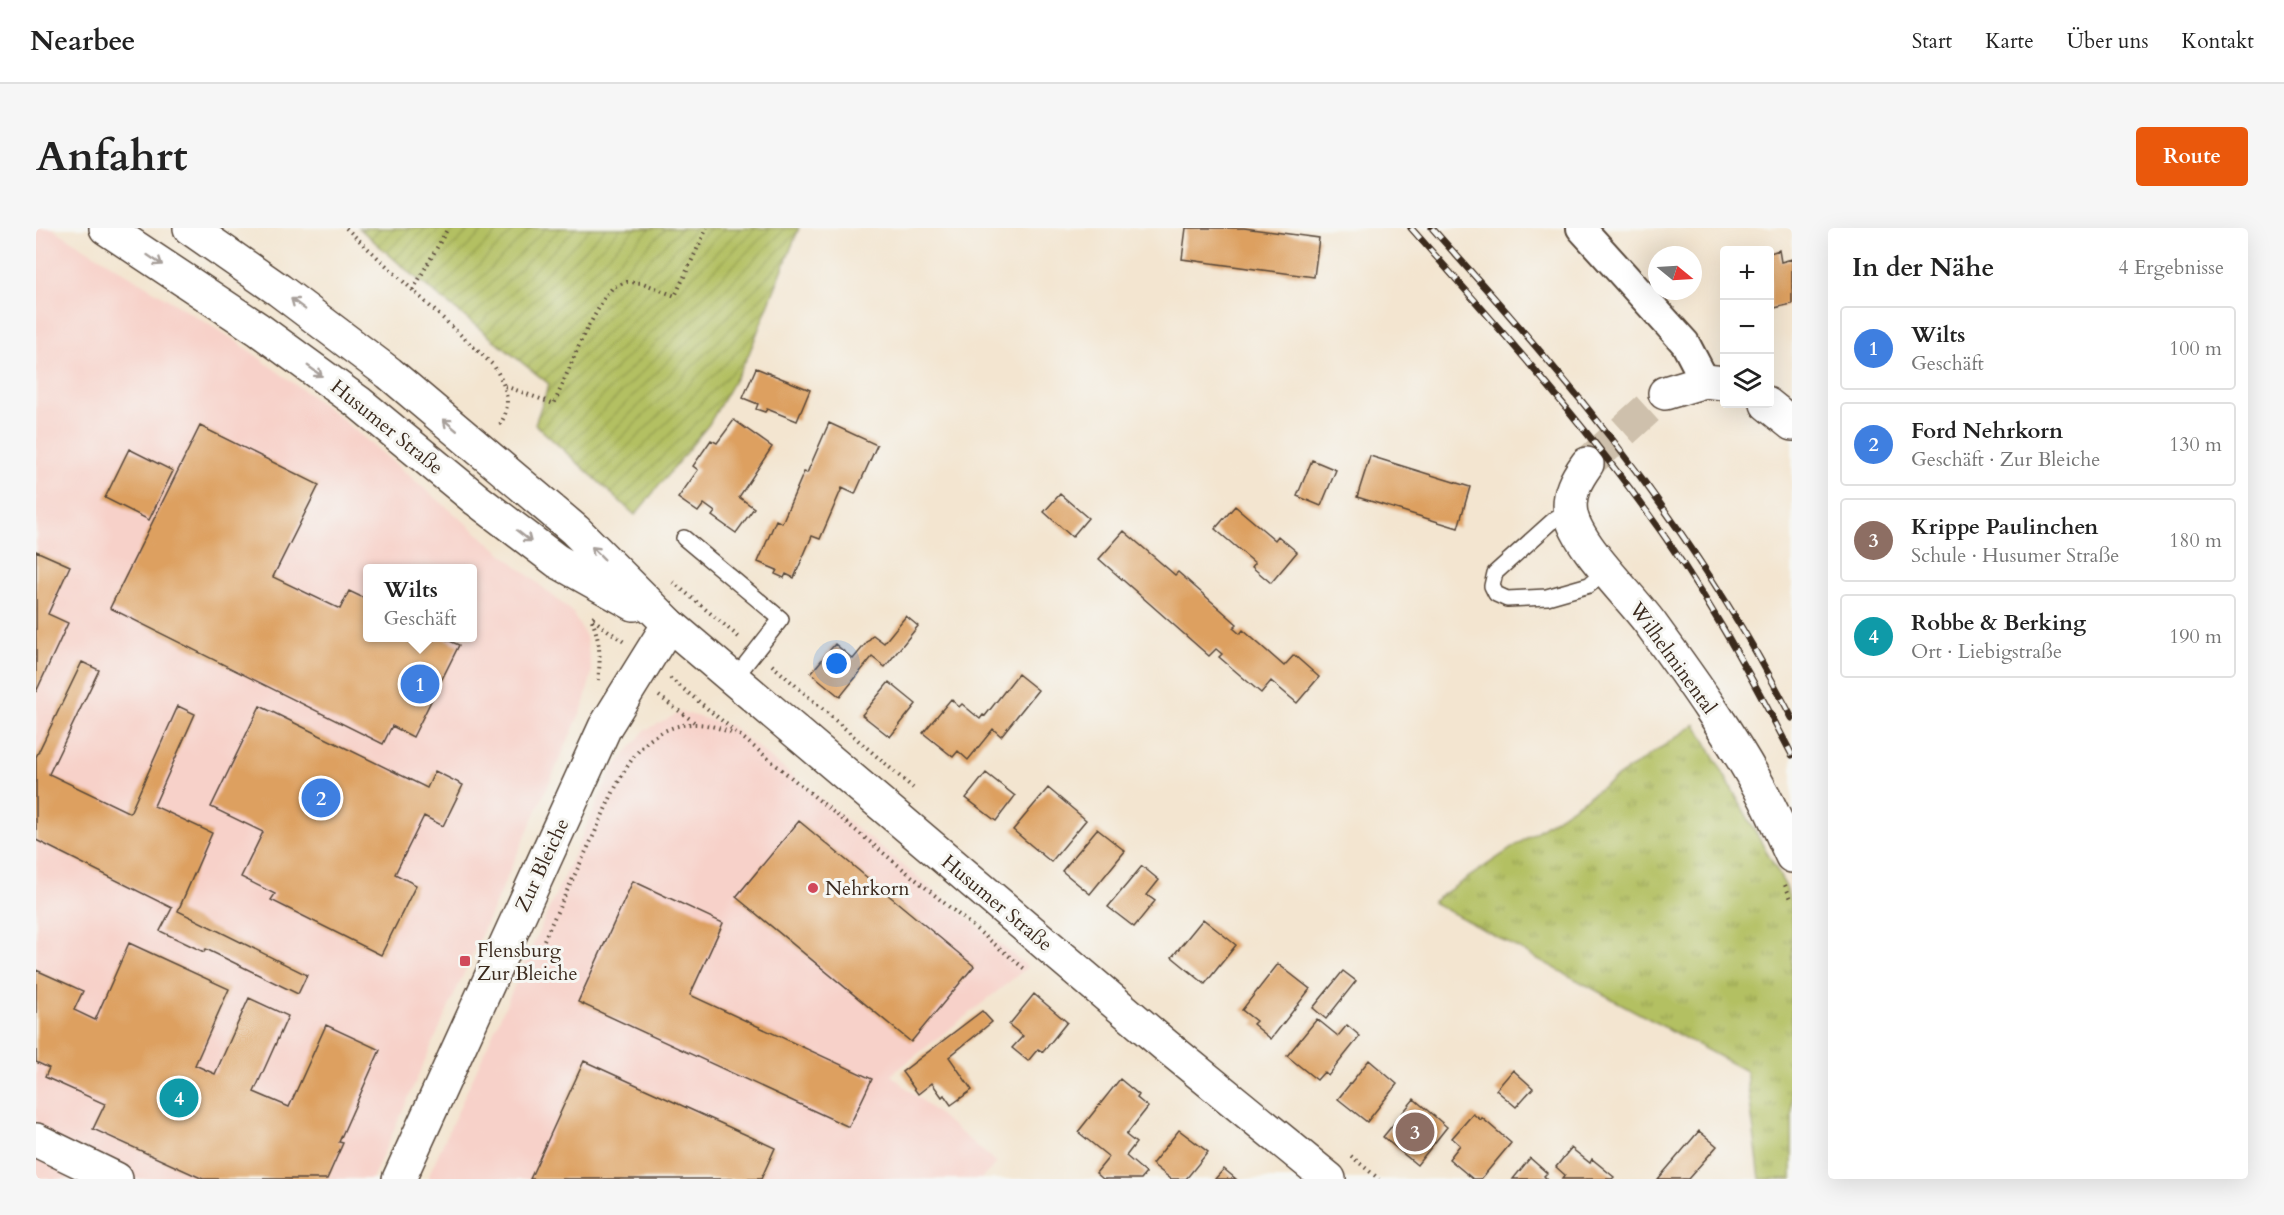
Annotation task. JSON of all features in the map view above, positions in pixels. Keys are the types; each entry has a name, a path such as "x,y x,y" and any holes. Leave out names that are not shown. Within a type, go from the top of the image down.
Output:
{"main road":[{"name":"Husumer Straße","path":"106,228 258,328 358,402 477,500 556,561 669,624"},
{"name":"Husumer Straße","path":"190,228 279,290 370,359 480,450 575,530 669,624 1165,1045 1329,1179"},
{"path":"1665,393 1715,382"},
{"path":"1772,408 1792,424"},
{"path":"1570,514 1570,498 1575,481 1587,464"},
{"name":"Wilhelminental","path":"1570,514 1578,534 1651,623 1707,703 1765,798 1792,856"},
{"name":"Zur Bleiche","path":"399,1179 605,727 669,624"},
{"path":"36,1140 116,1179"}],"street":[{"path":"1581,228 1685,343 1715,382"}],"lane":[{"path":"1570,514 1556,518 1495,573 1492,586 1496,594 1507,599 1547,597 1589,585 1607,571"},
{"path":"684,538 781,619 734,679"}],"path":[{"path":"346,228 494,366 505,386 508,405 503,420 480,450"},
{"path":"413,290 448,228"},
{"path":"505,386 554,404 584,336 613,287 627,282 643,283 675,296 708,228"},
{"path":"755,652 915,790"},
{"path":"539,951 635,753 653,737 674,727 694,723 708,724 742,738 1031,974"},
{"path":"1343,1149 1379,1179"}],"shaded area":[{"path":"36,228 52,228 239,343 339,417 572,612 586,637 592,672 583,707 372,1179 36,1179"},
{"path":"681,712 731,726 1028,967 891,1075 997,1163 981,1179 427,1179 611,772 644,731"}],"green space":[{"path":"359,228 799,228 748,356 709,424 635,515 535,424 549,384 410,273"},
{"path":"1696,724 1786,887 1792,907 1792,1179 1760,1179 1746,1071 1432,902"}],"building":[{"path":"1186,228 1244,228 1319,238 1314,277 1182,259"},
{"path":"1779,250 1781,262 1792,259 1792,304 1774,308 1774,300 1774,252"},
{"path":"756,368 810,390 797,421 767,409 765,412 756,409 758,404 743,398"},
{"path":"734,420 772,447 739,497 754,508 736,533 712,516 715,512 704,504 698,512 678,498 698,470 693,466 711,440 717,443"},
{"path":"829,423 877,445 855,494 842,488 820,539 812,536 794,578 786,574 784,578 775,574 777,570 758,562 776,520 782,523"},
{"path":"200,426 319,485 273,577 340,609 349,591 363,598 363,642 452,642 459,645 413,737 392,726 383,744 110,608"},
{"path":"129,449 173,471 149,520 105,498"},
{"path":"1370,456 1470,487 1458,528 1357,497"},
{"path":"1312,460 1336,470 1321,506 1297,496"},
{"path":"1060,494 1088,518 1072,537 1044,512"},
{"path":"1235,506 1275,540 1278,536 1297,552 1271,583 1252,567 1255,563 1215,529"},
{"path":"1124,531 1175,575 1178,572 1237,624 1233,628 1240,634 1243,630 1284,666 1294,655 1319,677 1297,703 1271,681 1261,693 1219,657 1222,654 1216,649 1209,656 1099,559"},
{"path":"36,551 70,566 48,614 68,623 36,692"},
{"path":"906,616 918,626 885,667 872,657 840,697 811,673 835,644 853,659 873,635 884,643"},
{"path":"82,662 99,670 49,774 130,813 178,706 195,714 154,806 212,833 178,911 307,975 298,994 206,949 204,952 160,931 172,908 36,840 36,757"},
{"path":"1018,674 1038,690 1001,736 993,729 968,760 958,751 953,757 923,733 951,699 959,707 962,704 980,719 983,715 985,716"},
{"path":"889,682 916,704 890,737 862,715"},
{"path":"260,706 427,788 435,771 463,785 443,826 424,816 395,874 416,885 381,955 271,900 275,894 241,877 263,832 211,807"},
{"path":"986,773 1015,796 996,821 966,798"},
{"path":"1048,788 1086,820 1051,862 1013,830"},
{"path":"799,821 974,966 911,1042 736,897"},
{"path":"1097,829 1125,851 1090,894 1062,871"},
{"path":"1142,866 1159,880 1147,895 1155,901 1134,927 1108,907"},
{"path":"633,881 723,923 690,995 872,1079 849,1127 578,1002"},
{"path":"1203,919 1236,945 1205,984 1172,957"},
{"path":"129,943 229,989 195,1065 215,1074 249,998 288,1016 254,1092 289,1107 326,1025 380,1050 339,1142 343,1143 327,1179 203,1179 93,1129 105,1104 45,1077 49,1068 36,1062 36,970 83,991 74,1010 95,1020"},
{"path":"1278,964 1310,989 1271,1039 1253,1024 1256,1021 1242,1010"},
{"path":"1343,971 1356,981 1326,1019 1313,1008"},
{"path":"1034,994 1067,1022 1043,1052 1038,1049 1028,1061 1012,1048 1023,1036 1009,1025"},
{"path":"982,1011 992,1022 949,1057 972,1090 951,1105 932,1083 918,1094 902,1072"},
{"path":"1317,1019 1338,1036 1347,1025 1360,1036 1328,1076 1324,1072 1317,1080 1287,1056"},
{"path":"1369,1060 1397,1084 1367,1122 1338,1099"},
{"path":"584,1061 775,1148 761,1179 530,1179"},
{"path":"1513,1070 1533,1088 1516,1107 1496,1090"},
{"path":"1120,1079 1139,1095 1137,1098 1148,1107 1126,1135 1136,1143 1126,1156 1146,1173 1141,1179 1103,1179 1096,1173 1109,1157 1078,1132"},
{"path":"1414,1099 1447,1127 1417,1165 1383,1137"},
{"path":"1473,1114 1481,1120 1482,1118 1511,1143 1481,1179 1473,1179 1449,1159 1460,1145 1452,1138"},
{"path":"1179,1130 1208,1152 1186,1179 1171,1179 1152,1164"},
{"path":"1699,1131 1717,1146 1688,1179 1658,1179"},
{"path":"1571,1148 1590,1163 1592,1159 1614,1177 1612,1179 1562,1179 1565,1175 1556,1167"},
{"path":"1530,1158 1547,1173 1544,1176 1547,1179 1513,1179"},
{"path":"1224,1169 1236,1179 1215,1179"}],"tunnel":[{"path":"1587,464 1665,393"}],"railway":[{"path":"1411,228 1559,398 1642,505 1684,565 1722,627 1792,755"},
{"path":"1432,228 1549,362 1649,489 1711,578 1792,718"}],"place":[{"name":"Wilts","path":"420,684"},
{"name":"Ford Nehrkorn","path":"321,798"},
{"name":"Nehrkorn","path":"813,888"},
{"name":"Flensburg Zur Bleiche","path":"465,961"},
{"name":"Robbe & Berking","path":"179,1098"},
{"name":"Krippe Paulinchen","path":"1415,1132"}]}
